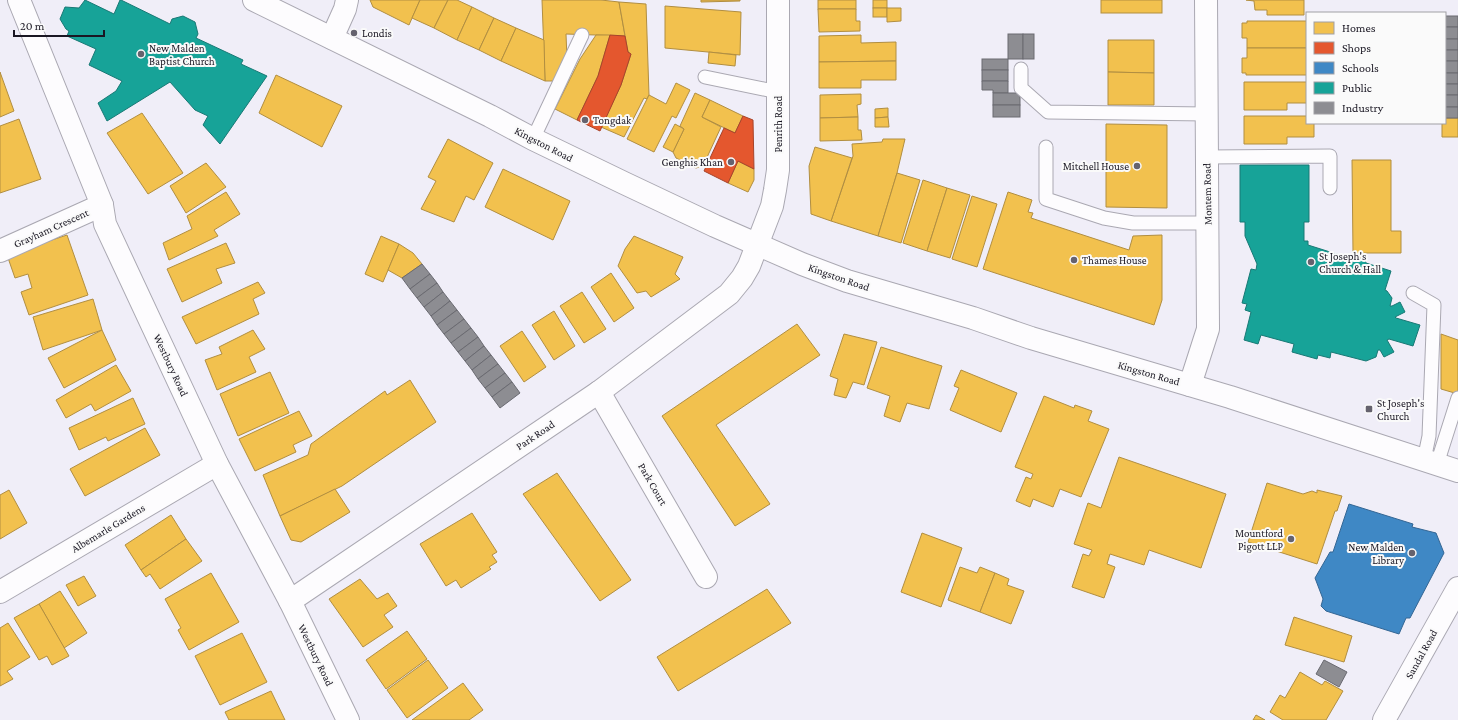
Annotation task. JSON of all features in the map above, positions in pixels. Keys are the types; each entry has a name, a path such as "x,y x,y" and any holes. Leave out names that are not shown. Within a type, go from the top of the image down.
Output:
{"street":[{"name":"Westbury Road","path":"19,0 102,205 105,224 217,464 290,601 348,720"},
{"name":"Kingston Road","path":"254,0 624,183 757,245 802,264 847,281 1237,399 1458,471"},
{"path":"332,38 345,9 347,0"},
{"name":"Penrith Road","path":"757,245 772,206 777,177 778,0"},
{"name":"Montem Road","path":"1190,385 1208,329 1206,0"},
{"name":"Grayham Crescent","path":"0,251 102,205"},
{"name":"Park Road","path":"290,601 599,392 729,294 742,278 749,266 757,245"},
{"name":"Park Court","path":"599,392 706,577"},
{"name":"Albemarle Gardens","path":"0,592 217,464"},
{"name":"Sandal Road","path":"1384,720 1458,588"}],"lane":[{"path":"534,139 582,35"},
{"path":"1021,69 1021,88 1048,112 1207,114"},
{"path":"706,77 778,92"},
{"path":"1046,147 1046,199 1104,218 1133,223 1208,223"},
{"path":"1207,157 1330,156 1330,188"},
{"path":"1413,293 1434,305 1429,436 1431,462"},
{"path":"1431,462 1458,398"}],"building: Homes":[{"path":"370,0 420,0 409,25 373,7"},
{"path":"420,0 448,0 434,28 412,18"},
{"path":"448,0 457,0 472,7 457,40 434,28"},
{"path":"542,0 601,0 619,2 625,36 566,34 567,59 555,81 545,81"},
{"path":"701,0 740,0 740,1 701,2"},
{"path":"818,0 856,0 856,9 818,9"},
{"path":"873,0 887,0 887,8 873,8"},
{"path":"1101,0 1162,0 1162,13 1101,13"},
{"path":"1246,0 1304,0 1304,15 1267,15 1267,10 1255,10 1254,1"},
{"path":"619,2 646,4 649,95 647,99 644,98 624,137 601,127 621,85 631,54 628,52"},
{"path":"665,6 741,12 740,55 665,48"},
{"path":"472,7 494,18 479,50 457,40"},
{"path":"873,8 887,8 887,17 873,17"},
{"path":"887,8 901,8 901,21 887,22"},
{"path":"818,9 856,9 856,21 860,21 860,31 819,32"},
{"path":"494,18 516,28 501,61 479,50"},
{"path":"1247,21 1306,21 1306,48 1247,48 1247,38 1242,38 1242,23 1247,23"},
{"path":"516,28 544,40 545,81 501,61"},
{"path":"596,35 610,35 598,76 577,120 555,109 580,59"},
{"path":"861,35 861,43 896,42 896,61 819,62 819,36"},
{"path":"1108,40 1154,40 1154,73 1108,72"},
{"path":"1247,48 1306,48 1306,75 1246,75 1246,73 1242,73 1242,58 1247,58"},
{"path":"709,52 736,55 735,66 708,63"},
{"path":"896,61 896,80 861,80 861,88 819,88 819,62"},
{"path":"0,72 14,111 0,117"},
{"path":"1108,72 1154,73 1154,105 1108,105"},
{"path":"276,75 342,106 322,147 259,113"},
{"path":"1244,82 1306,82 1306,103 1287,103 1287,110 1244,110"},
{"path":"676,83 690,90 676,118 672,116 654,152 627,139 649,95 666,104"},
{"path":"695,93 710,100 702,117 721,127 703,166 696,168 676,158 673,152 684,129 680,126"},
{"path":"861,94 861,104 857,105 858,117 820,118 820,95"},
{"path":"710,100 743,116 735,133 702,117"},
{"path":"888,108 888,117 875,118 875,109"},
{"path":"142,113 183,173 148,194 107,133"},
{"path":"1244,116 1306,116 1306,124 1314,124 1314,137 1287,137 1287,144 1244,144"},
{"path":"858,117 858,130 861,130 862,140 820,141 820,118"},
{"path":"888,117 889,127 875,127 875,118"},
{"path":"1446,118 1458,118 1458,137 1442,137 1442,124 1446,124"},
{"path":"19,119 41,179 0,193 0,126"},
{"path":"675,124 684,129 673,152 663,147"},
{"name":"Mitchell House","path":"1106,124 1167,125 1167,208 1106,207"},
{"path":"448,139 493,163 474,200 466,196 454,222 421,209 436,181 428,177"},
{"path":"883,139 905,139 897,173 878,236 831,221 853,156 852,144 882,142"},
{"path":"815,147 852,158 831,221 811,214 809,166"},
{"path":"1352,160 1391,160 1391,231 1401,231 1401,253 1363,253 1363,259 1356,257 1356,253 1353,253"},
{"path":"738,161 754,169 754,180 748,192 728,183"},
{"path":"206,163 226,187 186,213 170,186"},
{"path":"503,169 570,201 553,240 485,207"},
{"path":"897,173 920,180 901,243 878,236"},
{"path":"923,180 947,188 927,251 903,243"},
{"path":"947,188 970,195 950,258 927,251"},
{"path":"226,192 240,214 214,230 218,236 169,260 163,243 192,229 187,216"},
{"name":"Thames House","path":"1008,192 1032,200 1028,212 1033,213 1031,218 1129,250 1133,236 1162,235 1162,300 1154,325 983,269"},
{"path":"972,196 997,204 977,267 952,259"},
{"path":"67,235 88,295 29,315 21,292 32,288 28,274 15,278 7,255"},
{"path":"381,236 399,244 383,282 365,274"},
{"path":"634,236 683,257 675,274 680,279 651,297 646,291 637,293 618,266 625,249"},
{"path":"226,243 235,263 216,269 222,283 182,302 167,269"},
{"path":"399,244 413,253 422,264 402,278 388,270"},
{"path":"611,273 634,308 614,322 591,287"},
{"path":"258,282 265,293 253,299 259,314 196,344 182,317"},
{"path":"582,292 606,329 584,343 560,306"},
{"path":"93,299 102,330 43,350 33,317"},
{"path":"554,311 575,346 554,360 532,325"},
{"path":"797,324 820,355 716,425 770,504 735,526 662,416"},
{"path":"102,330 116,360 64,388 48,358"},
{"path":"253,330 265,349 249,357 256,372 217,390 205,360 222,354 219,347"},
{"path":"522,331 546,367 524,382 500,346"},
{"path":"844,334 877,342 864,385 853,382 846,398 834,395 838,379 830,376"},
{"path":"1441,334 1458,340 1458,394 1441,389"},
{"path":"881,347 942,366 929,409 907,403 900,422 884,416 890,396 867,388"},
{"path":"116,365 131,391 95,411 91,404 66,418 56,400"},
{"path":"961,370 1017,393 1001,432 950,410 959,388 954,386"},
{"path":"270,372 289,413 238,436 220,394"},
{"path":"410,380 436,422 342,486 280,516 263,475 308,455 311,444 385,391 387,395"},
{"path":"1044,396 1074,408 1075,405 1092,411 1088,421 1109,429 1081,497 1060,489 1053,507 1033,499 1030,507 1016,501 1026,477 1031,479 1033,474 1015,467"},
{"path":"133,398 145,424 108,441 106,437 79,450 69,428"},
{"path":"299,411 312,436 293,445 296,452 255,471 239,439"},
{"path":"145,428 160,455 85,496 70,469"},
{"path":"1119,457 1226,494 1201,568 1149,550 1144,565 1110,554 1107,564 1115,567 1104,598 1072,587 1083,554 1089,556 1092,550 1074,544 1088,503 1101,508"},
{"path":"557,473 631,580 600,601 523,494"},
{"path":"1267,483 1303,494 1312,491 1317,493 1317,490 1342,496 1337,511 1335,511 1317,564 1248,542"},
{"path":"335,489 350,512 301,542 291,540 280,516"},
{"path":"9,490 27,523 0,539 0,495"},
{"path":"472,513 497,552 492,555 497,562 489,567 491,569 461,588 456,580 446,586 420,544"},
{"path":"171,515 186,539 141,570 125,545"},
{"path":"922,533 962,548 941,607 901,592"},
{"path":"186,539 202,561 160,589 150,574 146,577 141,570"},
{"path":"960,567 977,573 980,567 995,573 980,612 948,600"},
{"path":"211,573 239,622 189,650 178,630 181,628 165,599"},
{"path":"995,573 1009,579 1007,585 1024,591 1011,624 980,612"},
{"path":"84,576 96,596 78,606 66,585"},
{"path":"360,579 377,599 388,593 397,606 384,615 393,627 363,647 329,599"},
{"path":"767,589 791,623 678,691 657,657"},
{"path":"60,591 87,633 64,648 39,604"},
{"path":"39,604 69,656 52,665 47,656 39,660 14,618"},
{"path":"1294,617 1352,636 1344,662 1285,645"},
{"path":"8,623 30,657 7,671 13,679 0,686 0,628"},
{"path":"407,631 427,659 386,689 366,660"},
{"path":"242,633 267,682 220,705 195,656"},
{"path":"428,660 448,688 407,718 387,690"},
{"path":"1300,672 1322,685 1325,681 1343,691 1326,720 1283,720 1270,712 1280,695 1285,698"},
{"path":"463,683 483,710 469,720 412,720"},
{"path":"271,691 285,720 229,720 225,712"},
{"path":"1256,715 1265,720 1253,720"}],"building: Shops":[{"path":"610,35 625,36 628,52 631,54 621,85 600,131 577,120 598,76"},
{"path":"743,116 753,120 754,169 738,161 728,183 704,171 724,128 735,133"}],"building: Schools":[{"path":"1349,504 1413,524 1412,527 1436,533 1444,553 1410,618 1406,618 1399,634 1326,611 1321,606 1323,599 1315,578 1330,552 1333,552"}],"building: Public":[{"path":"85,0 114,14 121,0 170,24 172,19 183,16 195,22 198,34 196,38 243,60 241,64 267,76 220,144 203,125 208,116 195,110 170,82 107,121 98,103 116,91 122,81 89,65 96,49 67,36 69,31 60,19 65,7 79,8"},
{"name":"St Joseph's Church & Hall","path":"1240,165 1309,165 1309,222 1304,222 1304,241 1308,241 1308,245 1349,258 1352,256 1365,260 1366,263 1391,271 1385,290 1392,298 1390,306 1400,302 1405,312 1395,317 1420,325 1413,346 1389,339 1387,340 1394,352 1384,357 1380,350 1378,350 1376,357 1366,361 1331,352 1330,358 1318,355 1317,359 1292,352 1294,344 1261,335 1258,344 1244,340 1251,312 1245,310 1247,304 1242,303 1251,269 1256,270 1257,264 1245,236 1245,222 1240,222"}],"building: Industry":[{"path":"1446,16 1458,16 1458,27 1446,27"},
{"path":"1446,27 1458,27 1458,39 1446,39"},
{"path":"1008,34 1023,34 1023,59 1008,59"},
{"path":"1023,34 1034,34 1034,59 1023,59"},
{"path":"1446,39 1458,39 1458,50 1446,50"},
{"path":"1446,50 1458,50 1458,61 1446,61"},
{"path":"982,59 1008,59 1008,70 982,70"},
{"path":"1446,61 1458,61 1458,73 1446,73"},
{"path":"982,70 1008,70 1008,81 982,81"},
{"path":"1446,73 1458,73 1458,84 1446,84"},
{"path":"982,81 1008,81 1008,93 993,93 993,90 982,90"},
{"path":"1446,84 1458,84 1458,95 1446,95"},
{"path":"993,93 1020,93 1020,105 993,105"},
{"path":"1446,95 1458,95 1458,107 1446,107"},
{"path":"993,105 1020,105 1020,117 993,117"},
{"path":"1446,107 1458,107 1458,118 1446,118"},
{"path":"422,264 430,274 410,289 402,278"},
{"path":"430,274 437,283 417,298 410,289"},
{"path":"437,283 443,292 424,307 417,298"},
{"path":"443,292 450,301 431,316 424,307"},
{"path":"450,301 457,310 437,325 431,316"},
{"path":"457,310 464,319 444,334 437,325"},
{"path":"464,319 471,328 451,343 444,334"},
{"path":"471,328 478,337 458,352 451,343"},
{"path":"478,337 484,346 465,361 458,352"},
{"path":"484,346 491,355 472,370 465,361"},
{"path":"491,355 498,364 478,379 472,370"},
{"path":"498,364 505,373 485,388 478,379"},
{"path":"505,373 512,382 492,397 485,388"},
{"path":"512,382 520,393 500,408 492,397"},
{"path":"1324,660 1347,672 1339,687 1316,674"}],"place":[{"name":"Londis","path":"354,33"},
{"name":"New Malden Baptist Church","path":"141,54"},
{"name":"Tongdak","path":"585,120"},
{"name":"Genghis Khan","path":"731,162"},
{"name":"Mitchell House","path":"1137,166"},
{"name":"Thames House","path":"1074,260"},
{"name":"St Joseph's Church & Hall","path":"1311,262"},
{"name":"St Joseph's Church","path":"1369,409"},
{"name":"Mountford Pigott LLP","path":"1291,539"},
{"name":"New Malden Library","path":"1412,553"}]}
